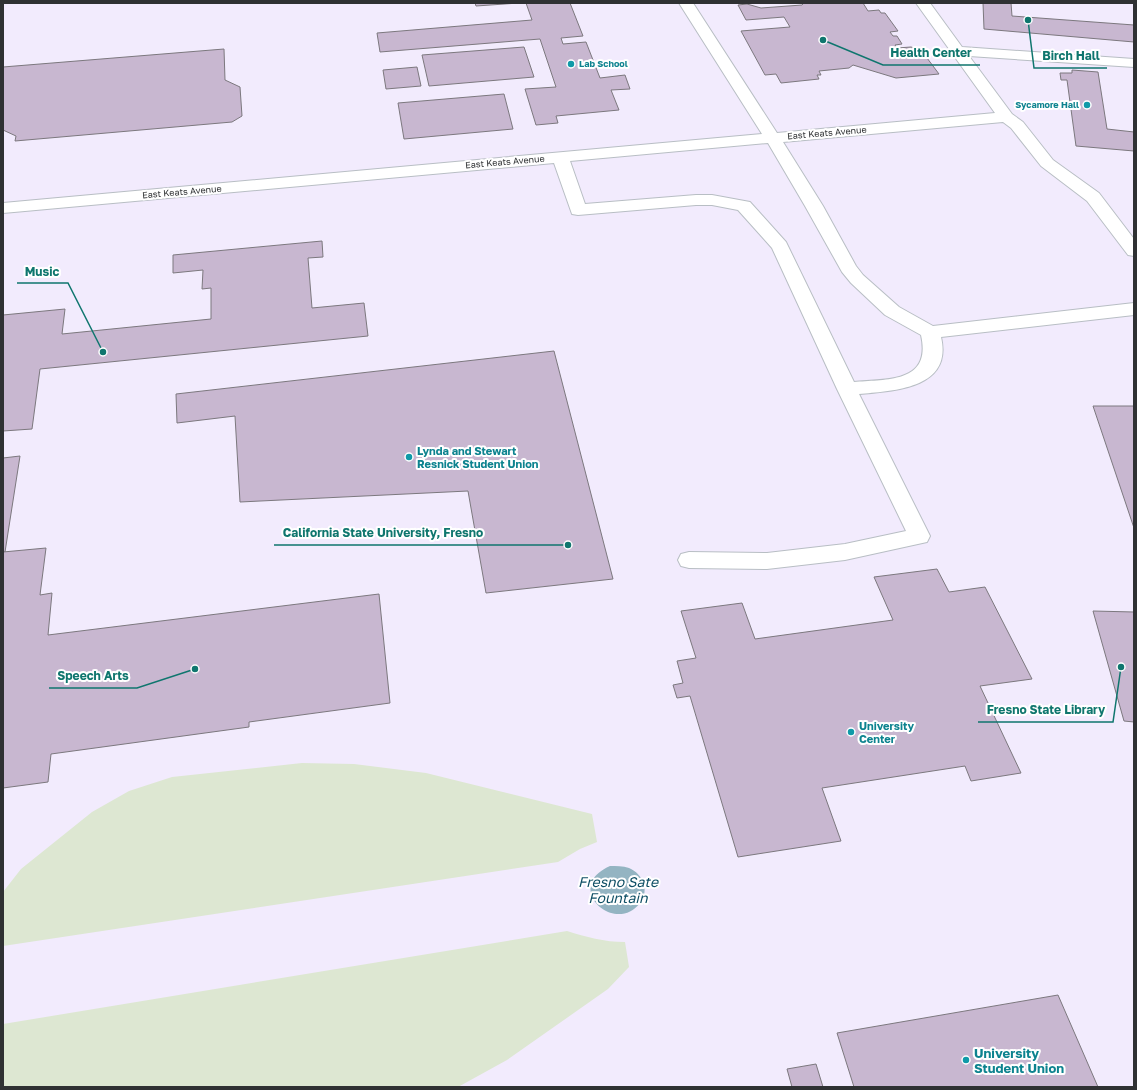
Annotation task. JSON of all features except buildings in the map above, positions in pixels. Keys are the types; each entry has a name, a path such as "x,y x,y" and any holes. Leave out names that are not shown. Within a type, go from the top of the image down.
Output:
{"street":[{"path":"686,3 773,138 814,206 848,268 856,279 892,311 930,332 1134,309"},
{"path":"922,3 1006,116 1017,125 1047,163 1094,197 1134,251"},
{"path":"958,51 1134,63"},
{"name":"East Keats Avenue","path":"3,208 1006,116"},
{"path":"560,157 578,210 696,200 729,202 744,206 780,246 847,389 919,536 845,552 767,561 689,560"},
{"path":"847,389 893,384 918,377 925,371 932,360 933,346 930,332"}],"shaded area":[{"path":"3,3 1134,3 1134,1087 3,1087"}],"green space":[{"path":"302,763 354,764 426,773 592,814 597,842 580,849 558,862 3,946 3,892 21,869 92,812 129,791 172,777"},
{"path":"567,931 595,939 625,942 629,967 608,989 507,1060 458,1087 3,1087 3,1024"}],"water":[{"name":"Fresno Sate Fountain","path":"610,866 622,866 629,868 638,874 644,883 645,888 643,898 640,903 630,912 618,914 607,911 598,905 592,896 591,885 596,875"}],"place":[{"name":"Birch Hall","path":"1028,20"},
{"name":"Health Center","path":"823,40"},
{"name":"Lab School","path":"571,64"},
{"name":"Sycamore Hall","path":"1087,105"},
{"name":"Music","path":"103,352"},
{"name":"Lynda and Stewart Resnick Student Union","path":"409,457"},
{"name":"California State University, Fresno","path":"568,545"},
{"name":"Fresno State Library","path":"1121,667"},
{"name":"Speech Arts","path":"195,669"},
{"name":"University Center","path":"851,732"},
{"name":"University Student Union","path":"966,1060"}]}
